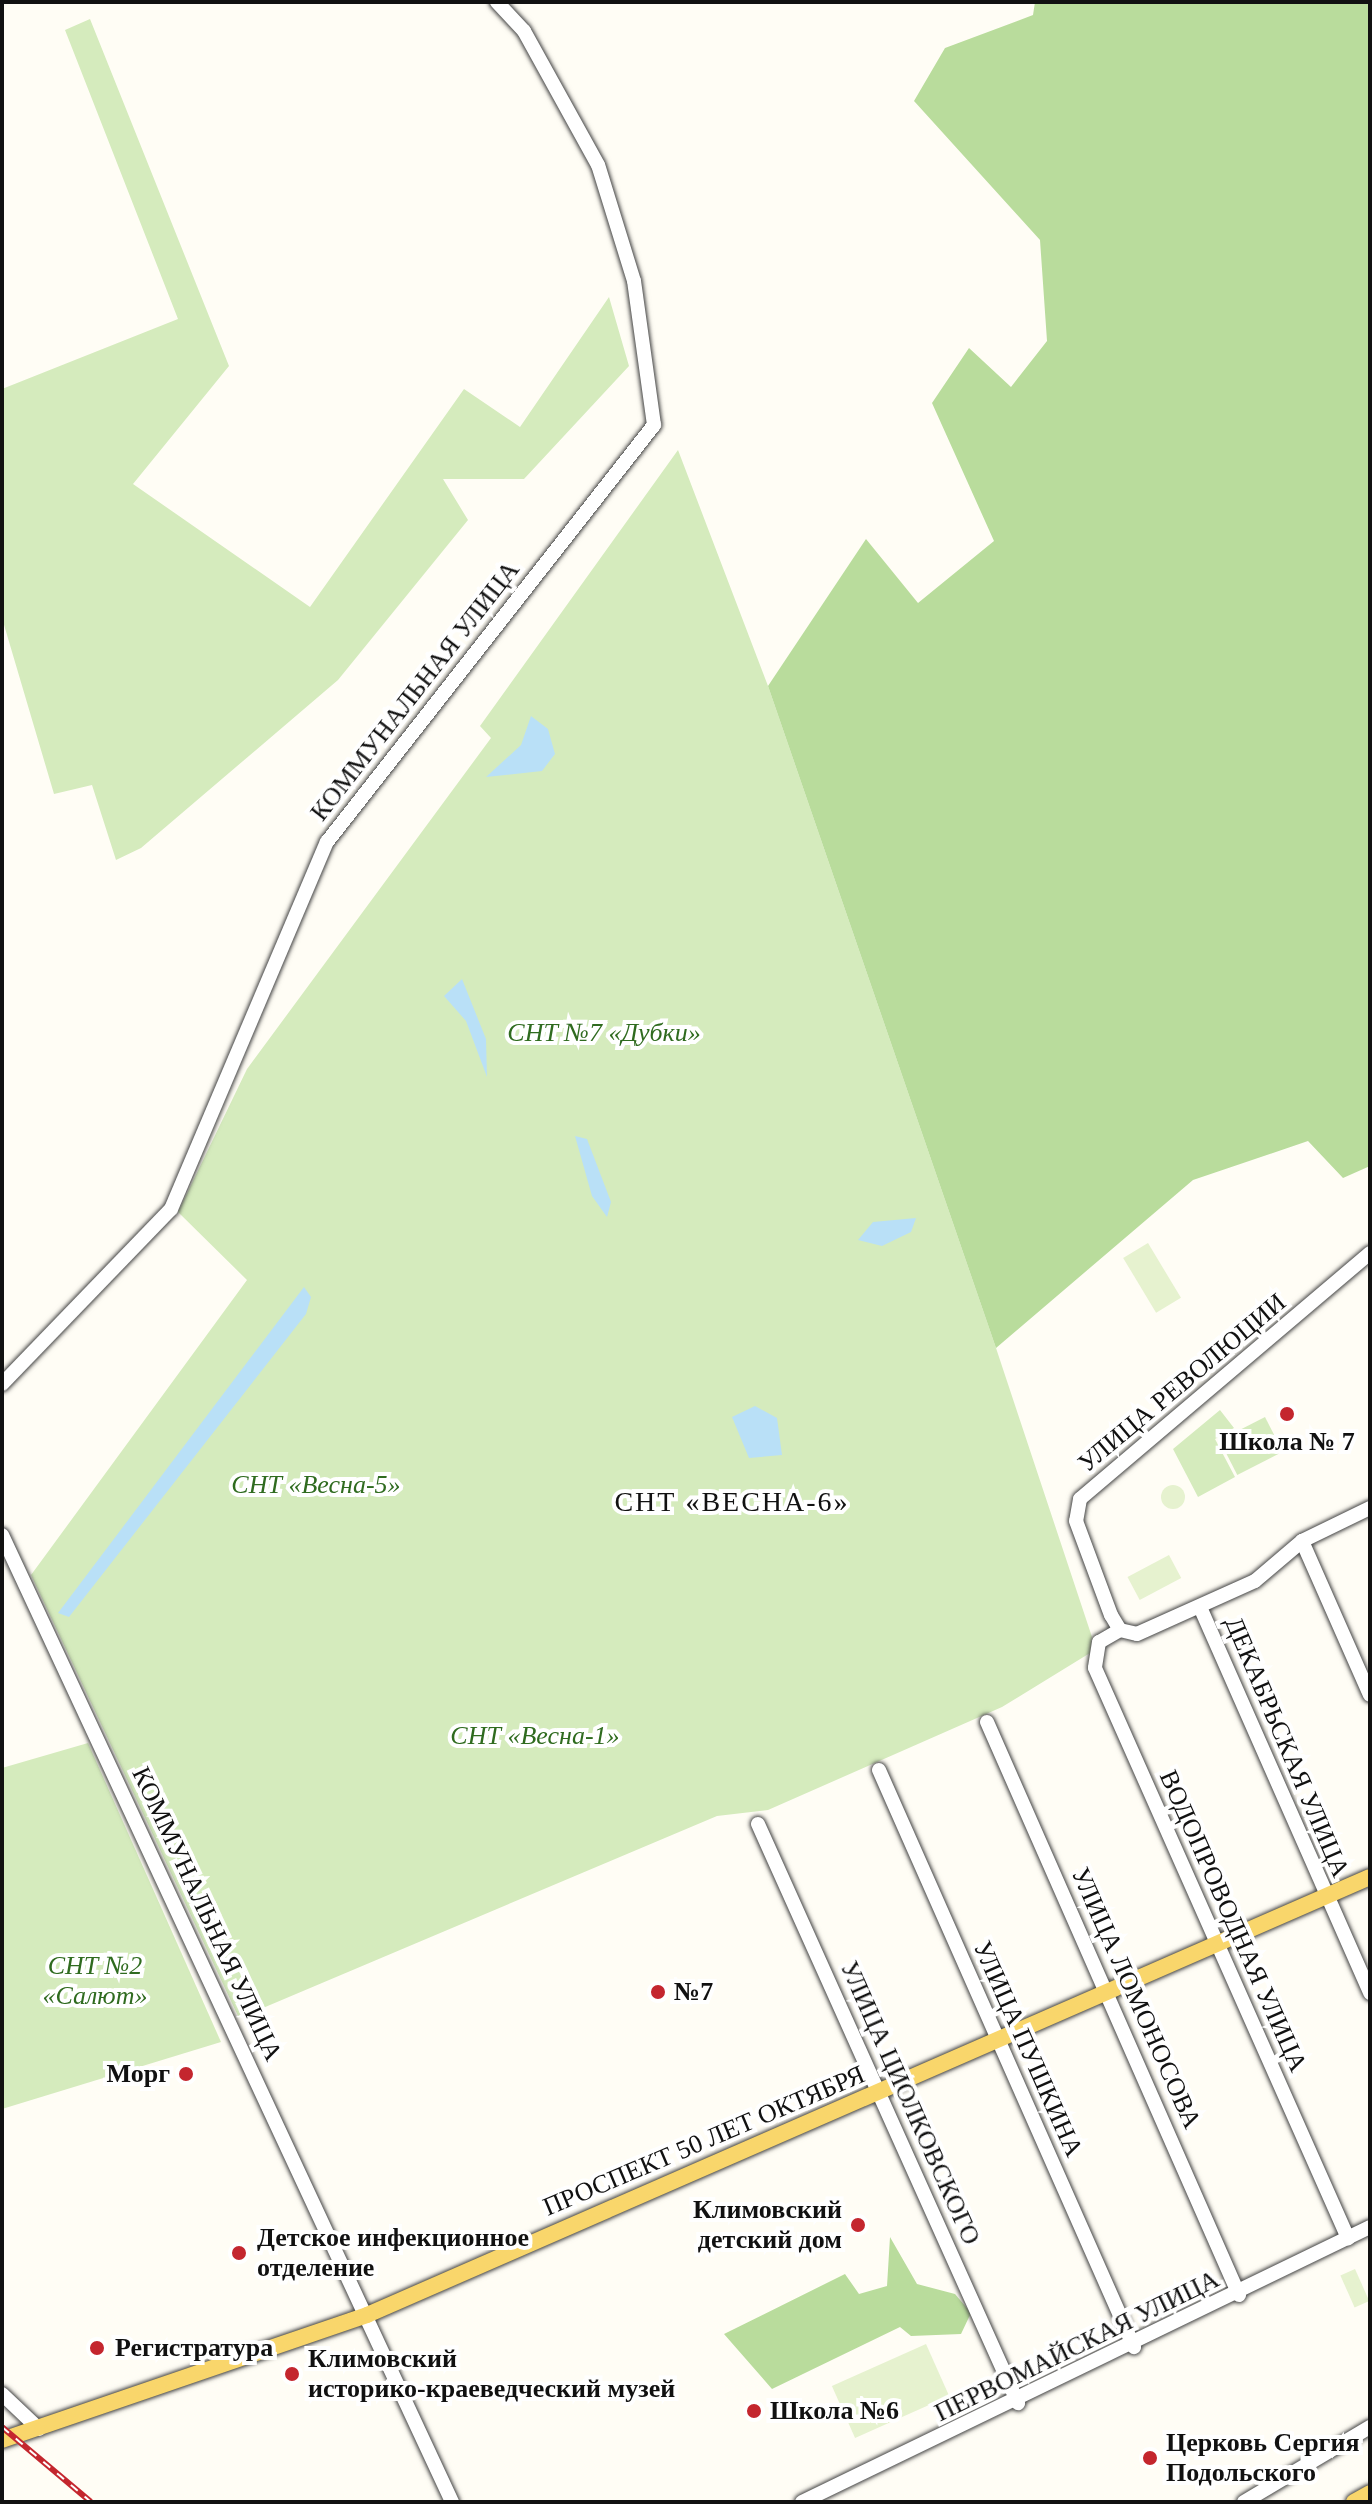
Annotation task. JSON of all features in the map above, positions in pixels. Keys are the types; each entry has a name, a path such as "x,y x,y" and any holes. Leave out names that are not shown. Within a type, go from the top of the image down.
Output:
{"main road":[{"name":"ПРОСПЕКТ 50 ЛЕТ ОКТЯБРЯ","path":"2,2440 367,2315 877,2092 999,2042 1370,1877"},
{"path":"1354,2502 1370,2493"}],"street":[{"name":"КОММУНАЛЬНАЯ УЛИЦА","path":"2,1384 171,1209 327,842 654,425 634,281 598,165 524,31 497,2"},
{"name":"УЛИЦА РЕВОЛЮЦИИ","path":"1120,1630 1111,1615 1076,1521 1080,1499 1370,1253"},
{"path":"1120,1630 1137,1634 1255,1581 1302,1541 1370,1508"},
{"name":"КОММУНАЛЬНАЯ УЛИЦА","path":"2,1535 452,2502"},
{"path":"1302,1541 1370,1695"},
{"name":"ДЕКАБРЬСКАЯ УЛИЦА","path":"1200,1607 1325,1897 1370,1993"},
{"name":"ВОДОПРОВОДНАЯ УЛИЦА","path":"1120,1630 1099,1642 1095,1668 1348,2238"},
{"name":"УЛИЦА ЛОМОНОСОВА","path":"987,1722 1109,1993 1239,2295"},
{"name":"УЛИЦА ПУШКИНА","path":"879,1770 1134,2347"},
{"name":"УЛИЦА ЦИОЛКОВСКОГО","path":"758,1824 1018,2403"},
{"name":"ПЕРВОМАЙСКАЯ УЛИЦА","path":"802,2502 1134,2347 1370,2227"},
{"path":"2,2394 39,2429"},
{"path":"1244,2502 1370,2427"}],"green space":[{"path":"1035,2 1370,2 1370,1166 1343,1178 1308,1141 1193,1180 996,1348 768,686 866,539 918,603 994,541 932,403 969,348 1011,387 1047,341 1040,240 914,101 945,48 1033,15"},
{"path":"90,19 229,366 133,484 310,607 464,389 520,427 609,297 629,366 524,479 443,479 468,520 338,680 141,848 116,860 92,785 54,794 2,618 2,389 178,319 65,30"},
{"path":"678,450 768,686 996,1348 1092,1637 1090,1653 1002,1707 768,1810 717,1816 239,2018 31,1575 247,1280 178,1212 247,1069 491,738 480,726"},
{"path":"1148,1243 1181,1298 1156,1313 1123,1258"},
{"path":"1220,1410 1234,1428 1215,1439 1235,1477 1198,1497 1173,1449"},
{"path":"1265,1417 1283,1452 1237,1475 1220,1440"},
{"path":"1173,1485 1184,1492 1185,1497 1178,1508 1173,1509 1162,1502 1161,1497 1168,1486"},
{"path":"1169,1555 1181,1578 1140,1600 1128,1577"},
{"name":"СНТ №2 «Салют»","path":"88,1743 221,2042 2,2109 2,1768"},
{"path":"890,2237 917,2284 955,2294 971,2313 961,2334 911,2336 900,2327 772,2389 724,2334 845,2274 859,2294 887,2286"},
{"path":"1355,2269 1369,2301 1355,2307 1340,2276"},
{"path":"926,2344 949,2396 855,2438 832,2386"}],"water":[{"path":"531,716 548,729 555,754 542,771 486,777 521,745"},
{"path":"462,979 486,1039 487,1077 466,1021 444,996"},
{"path":"575,1136 587,1139 611,1202 607,1217 592,1196"},
{"path":"916,1218 911,1232 882,1246 858,1240 873,1222"},
{"path":"304,1287 311,1297 306,1314 69,1617 58,1613"},
{"path":"755,1406 777,1418 782,1455 749,1458 732,1417"}],"railway":[{"path":"2,2427 91,2502"}],"place":[{"name":"Школа № 7","path":"1287,1414"},
{"name":"№7","path":"658,1992"},
{"name":"Морг","path":"186,2074"},
{"name":"Климовский детский дом","path":"858,2225"},
{"name":"Детское инфекционное отделение","path":"239,2253"},
{"name":"Регистратура","path":"97,2348"},
{"name":"Климовский историко-краеведческий музей","path":"292,2374"},
{"name":"Школа №6","path":"754,2411"},
{"name":"Церковь Сергия Подольского","path":"1150,2458"}],"district":[{"name":"СНТ «ВЕСНА-6»","path":"732,1502"}],"park label":[{"name":"СНТ №7 «Дубки»","path":"604,1033"},
{"name":"СНТ «Весна-5»","path":"316,1485"},
{"name":"СНТ «Весна-1»","path":"535,1736"}]}
